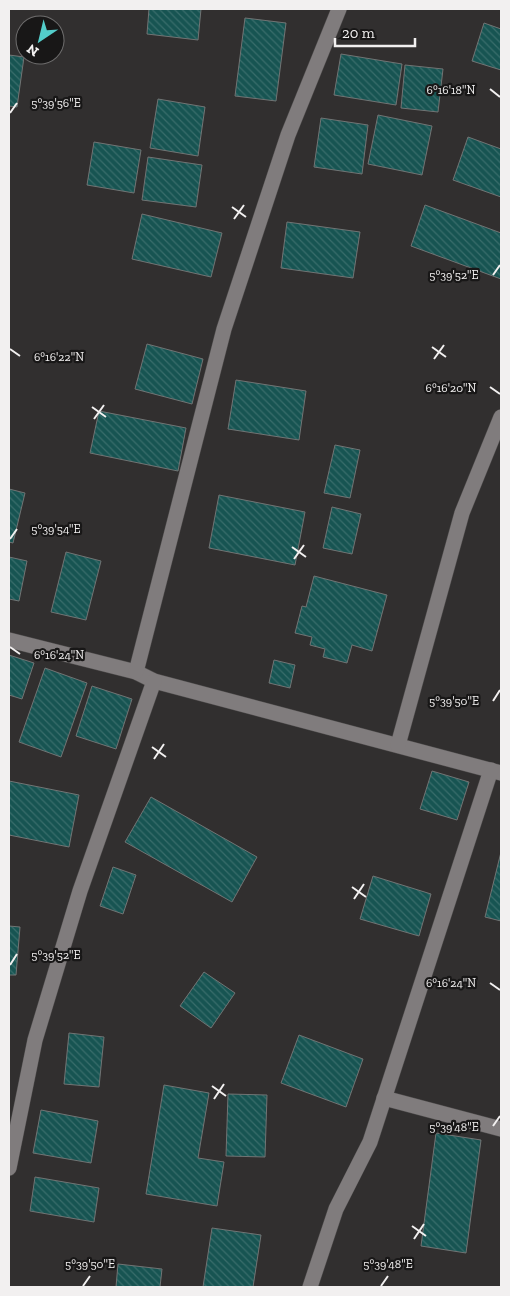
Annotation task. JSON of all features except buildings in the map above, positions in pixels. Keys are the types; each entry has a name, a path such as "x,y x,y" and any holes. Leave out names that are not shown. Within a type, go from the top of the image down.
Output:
{"street":[{"path":"136,672 224,329 288,135 339,9"},
{"path":"398,746 462,513 501,417"},
{"path":"9,640 136,672 154,680 496,772 370,1142 336,1209 310,1287"},
{"path":"9,1168 38,1031 80,891 154,680"},
{"path":"384,1098 501,1129"}]}
